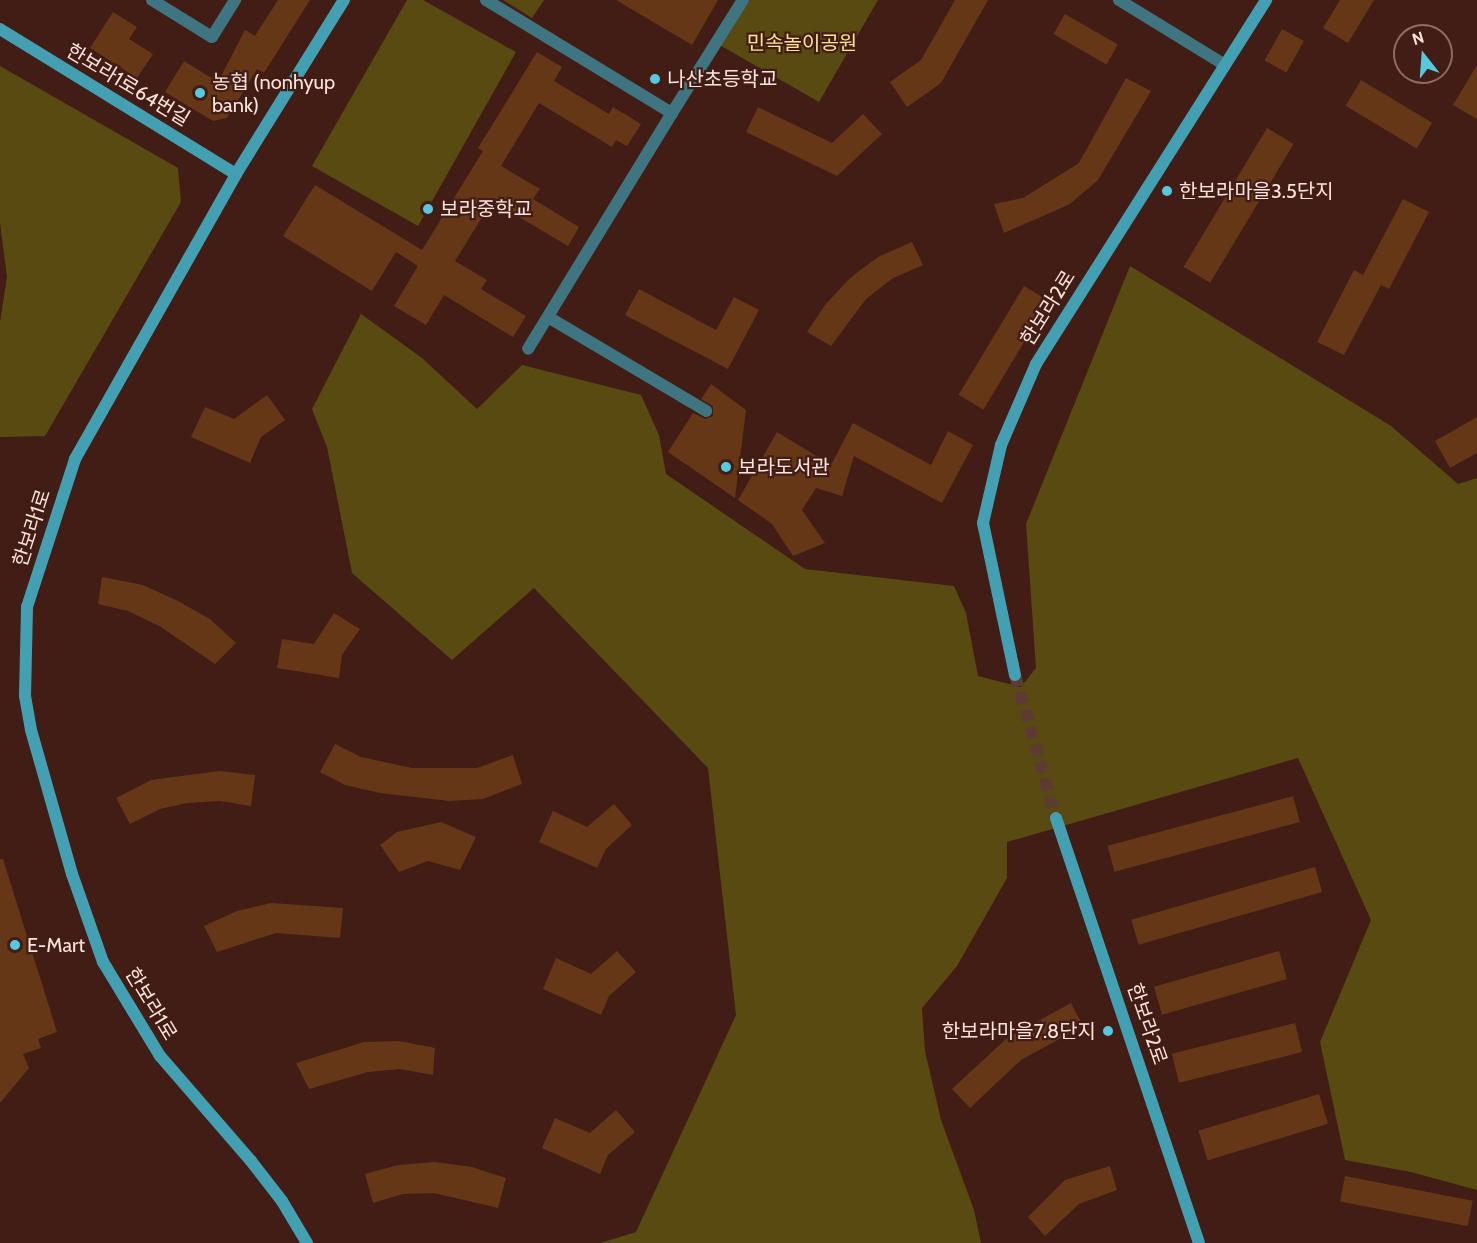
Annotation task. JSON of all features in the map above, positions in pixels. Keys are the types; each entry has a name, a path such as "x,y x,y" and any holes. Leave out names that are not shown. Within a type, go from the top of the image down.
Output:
{"street":[{"path":"152,0 212,37 235,0"},
{"name":"한보라1로","path":"307,1243 270,1185 160,1056 103,962 46,791 25,696 27,607 75,459 236,174 344,0"},
{"path":"486,0 672,113"},
{"path":"528,349 743,0"},
{"path":"1119,0 1225,64"},
{"name":"한보라2로","path":"1015,675 983,523 1001,445 1036,364 1266,0"},
{"name":"한보라1로64번길","path":"0,29 236,174"},
{"path":"548,317 706,411"},
{"name":"한보라2로","path":"1056,818 1199,1243"}],"green space":[{"path":"407,0 423,0 516,52 418,226 312,166"},
{"path":"503,0 544,0 532,18"},
{"name":"민속놀이공원","path":"743,0 878,0 819,102 718,44"},
{"path":"0,66 178,168 181,202 45,436 0,437 0,322 7,277 0,223"},
{"path":"1130,266 1391,426 1458,484 1477,478 1477,1190 1411,1172 1345,1160 1320,1042 1371,920 1298,758 1007,842 1007,878 957,966 922,1008 925,1051 941,1120 974,1210 981,1243 600,1243 636,1232 736,1015 708,768 534,588 452,660 352,573 327,447 312,409 361,314 422,358 477,409 522,365 641,395 659,435 666,474 805,569 954,586 966,613 978,676 1021,687 1036,668 1026,524"}],"building":[{"path":"278,0 310,0 264,73 257,69 227,118 213,121 165,92 184,61 218,82 245,30 255,36"},
{"path":"616,0 718,0 692,45"},
{"path":"955,0 988,0 941,83 907,107 890,82 921,60"},
{"path":"1340,0 1374,0 1348,43 1323,28"},
{"path":"113,12 137,27 129,39 153,54 137,78 90,48"},
{"path":"1065,14 1118,44 1106,64 1054,34"},
{"path":"1282,29 1304,41 1286,73 1265,60"},
{"path":"537,52 562,67 554,81 609,114 613,107 641,124 627,146 616,140 612,147 539,103 501,166 540,189 533,199 579,227 568,246 492,201 455,261 487,280 481,289 526,316 513,337 444,295 426,325 394,306 418,266 396,252 372,291 283,236 315,185 422,250 483,151 478,148"},
{"path":"1477,65 1477,119 1453,105"},
{"path":"1126,78 1151,91 1098,180 1070,204 1004,233 994,204 1023,198 1079,163"},
{"path":"1361,80 1432,123 1417,148 1346,106"},
{"path":"758,107 832,143 863,114 882,134 837,176 746,132"},
{"path":"1267,128 1294,144 1210,283 1184,267"},
{"path":"1403,199 1429,212 1389,289 1381,285 1344,355 1317,342 1354,270 1363,275"},
{"path":"912,242 923,265 893,278 866,299 831,346 807,332 825,305 850,278 878,257"},
{"path":"1024,286 1049,301 983,410 959,395"},
{"path":"639,289 716,330 734,297 759,310 728,369 625,315"},
{"path":"711,384 746,410 735,498 668,452 693,413 705,419 713,416 713,406 701,399"},
{"path":"267,395 285,420 261,437 250,463 191,437 205,407 234,419"},
{"path":"1477,417 1477,453 1450,468 1435,441"},
{"path":"853,423 931,465 948,431 973,445 942,503 854,456 842,496 816,488 802,510 825,543 793,556 772,524 738,500 777,432 831,465"},
{"path":"102,577 143,585 178,601 210,619 236,643 215,664 161,627 128,611 98,604"},
{"path":"334,613 360,629 342,655 339,678 277,668 282,639 314,644"},
{"path":"335,744 361,757 412,768 477,768 513,755 522,784 483,799 449,801 380,793 345,785 320,772"},
{"path":"220,771 255,775 251,806 220,801 187,803 160,809 130,824 116,798 151,780"},
{"path":"1293,796 1300,822 1115,872 1108,846"},
{"path":"614,804 632,825 606,849 597,868 539,842 553,811 587,827"},
{"path":"441,822 476,837 460,870 428,861 399,872 380,845 397,832"},
{"name":"E-Mart","path":"0,859 3,859 57,1032 38,1039 41,1048 23,1054 29,1068 0,1103"},
{"path":"1315,867 1322,892 1139,945 1131,920"},
{"path":"271,903 343,908 340,938 276,933 217,952 204,926 237,911"},
{"path":"617,951 636,972 609,996 601,1015 543,989 556,958 591,974"},
{"path":"1279,951 1287,979 1162,1015 1154,987"},
{"path":"1071,1003 1083,1026 1021,1060 970,1108 952,1089 1006,1039"},
{"path":"1295,1023 1302,1052 1179,1083 1172,1054"},
{"path":"399,1041 435,1048 433,1075 400,1069 368,1072 309,1089 296,1063 364,1042"},
{"path":"1319,1094 1328,1124 1208,1160 1199,1131"},
{"path":"616,1110 635,1132 608,1155 600,1174 542,1148 555,1118 590,1133"},
{"path":"435,1162 472,1167 506,1178 498,1208 434,1193 403,1194 373,1203 365,1174 398,1165"},
{"path":"1110,1166 1117,1190 1079,1204 1045,1236 1028,1217 1065,1180"},
{"path":"1345,1176 1473,1201 1468,1226 1340,1202"}],"tunnel":[{"path":"1015,675 1056,818"}],"place":[{"name":"나산초등학교","path":"655,79"},
{"name":"농협 (nonhyup bank)","path":"200,93"},
{"name":"한보라마을3.5단지","path":"1167,191"},
{"name":"보라중학교","path":"428,209"},
{"name":"보라도서관","path":"726,467"},
{"name":"E-Mart","path":"15,945"},
{"name":"한보라마을7.8단지","path":"1108,1031"}]}
